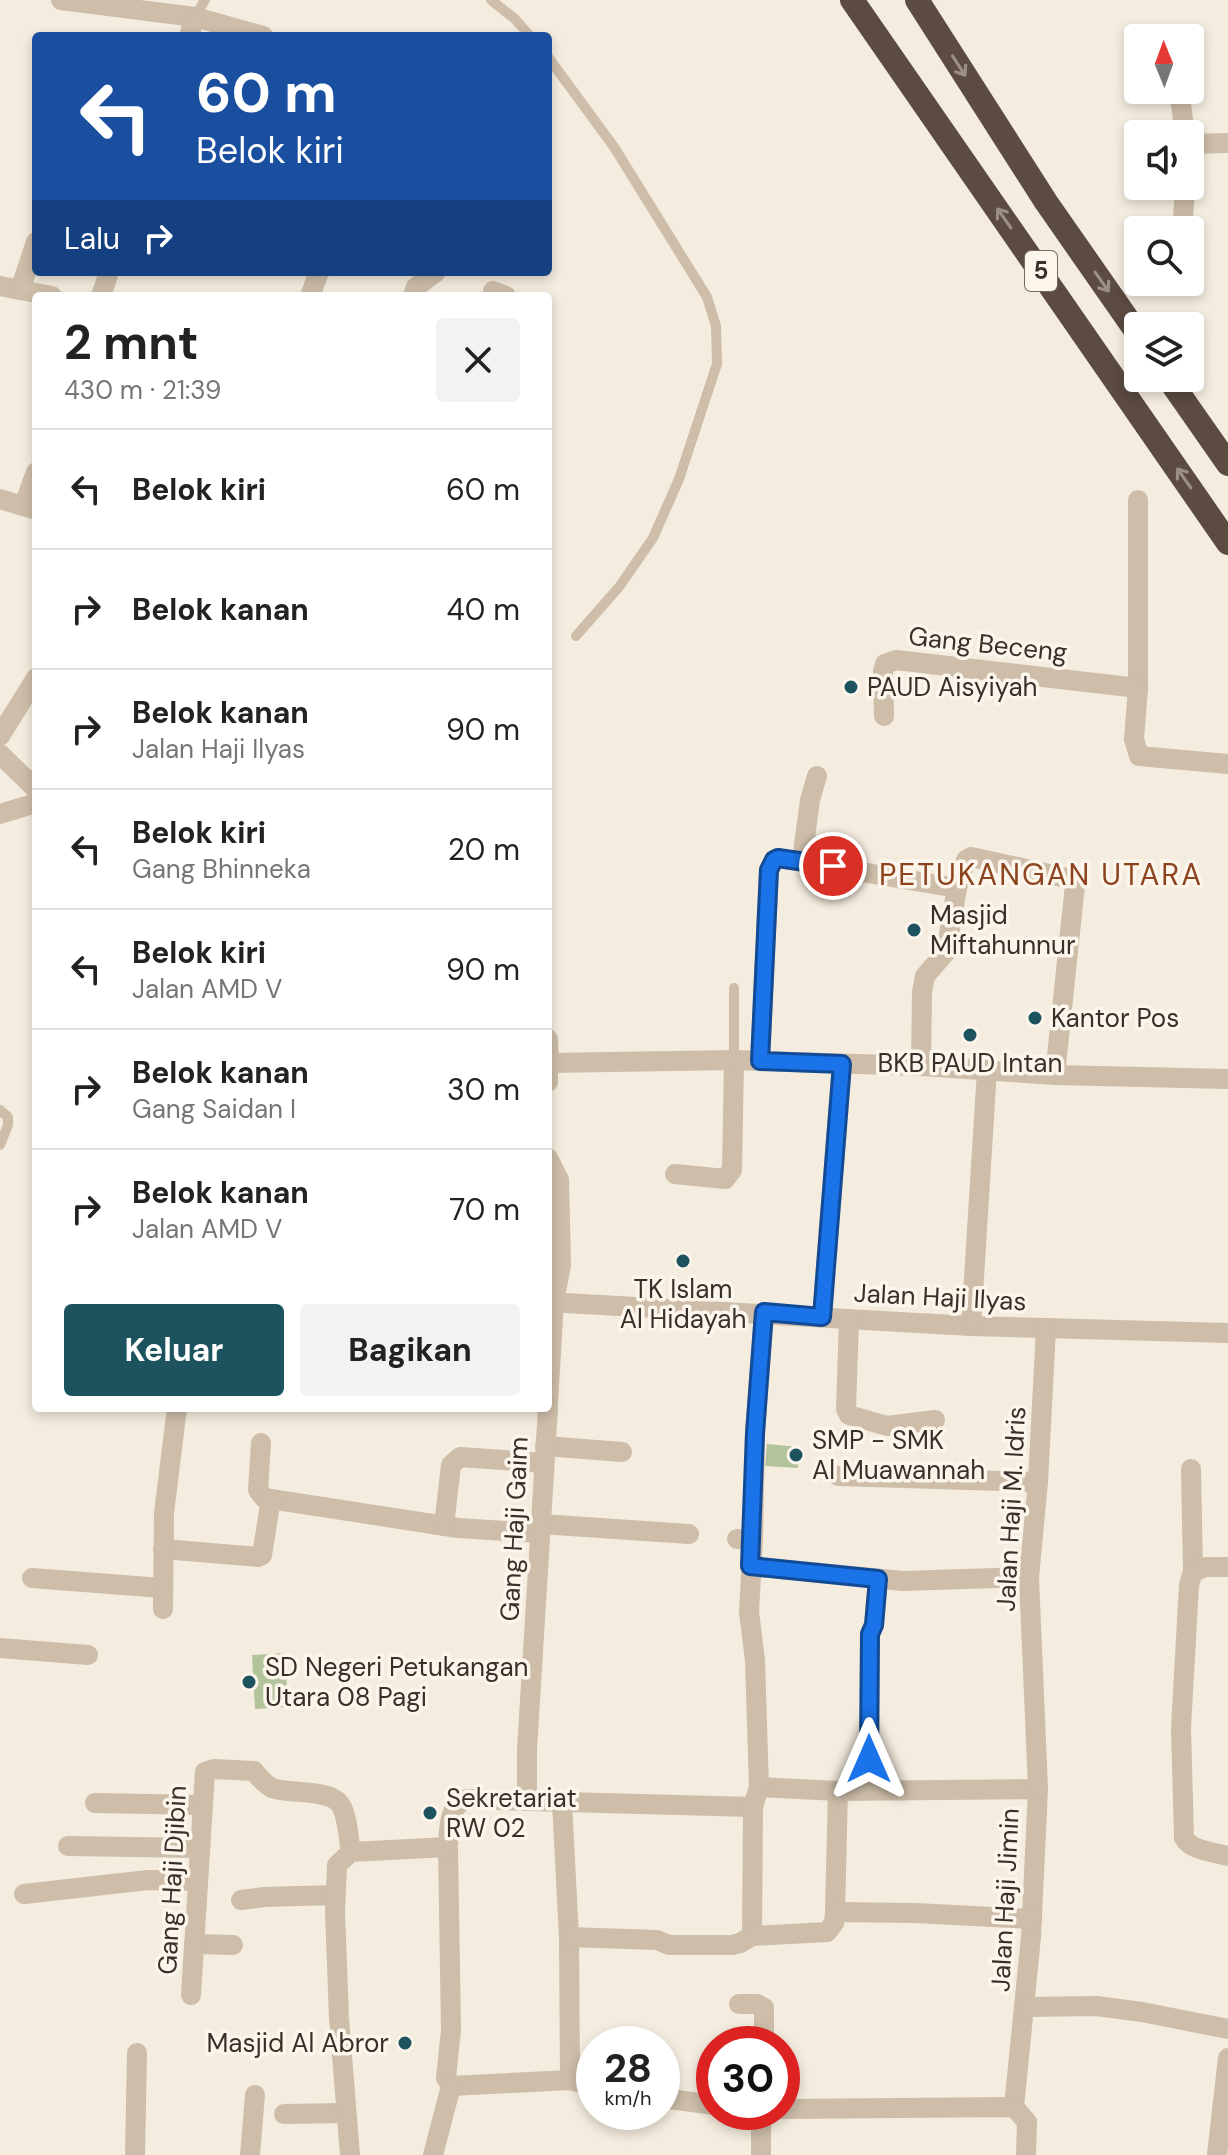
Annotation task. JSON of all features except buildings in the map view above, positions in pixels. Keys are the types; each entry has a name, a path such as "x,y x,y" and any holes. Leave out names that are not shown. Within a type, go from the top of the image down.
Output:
{"highway":[{"name":"5","path":"852,0 1228,543"},
{"name":"5","path":"917,0 1046,202 1124,314"},
{"path":"1178,392 1228,464"}],"street":[{"path":"61,0 196,18 248,32"},
{"path":"1204,144 1228,143"},
{"path":"32,249 10,288 32,292"},
{"path":"414,292 416,287 431,276"},
{"path":"0,499 30,508"},
{"path":"1138,500 1138,688 1134,739 1139,756 1228,764"},
{"name":"Gang Beceng","path":"884,716 883,671 885,664 896,660 1138,688"},
{"path":"0,736 32,684"},
{"path":"0,754 32,785"},
{"path":"802,860 810,800 817,776"},
{"path":"0,814 32,804"},
{"path":"921,1066 925,976 946,952 957,888 966,860 971,857 1067,878 1075,885 1055,1075"},
{"path":"760,1061 769,870 774,860 802,860 957,888"},
{"path":"675,1174 725,1179 732,1170 734,1060"},
{"path":"552,1063 734,1060 921,1066 1055,1075 1228,1079"},
{"path":"822,1317 842,1064"},
{"path":"971,1326 987,1070"},
{"name":"Gang Haji Gaim","path":"552,1166 559,1180 561,1265 552,1298"},
{"name":"Jalan Haji Ilyas","path":"552,1302 971,1326 1228,1333"},
{"path":"752,1936 756,1797 755,1660 749,1612 750,1566 745,1539 764,1312"},
{"path":"849,1319 846,1409 849,1415 887,1426 935,1420"},
{"name":"Jalan Haji M. Idris","path":"1038,1789 1029,1577 1038,1482 1046,1328"},
{"path":"163,1609 164,1513 177,1412"},
{"name":"Gang Haji Gaim","path":"527,1801 527,1749 548,1412"},
{"path":"261,1443 258,1490 264,1498 444,1526 689,1534"},
{"path":"444,1526 451,1465 460,1457 622,1452"},
{"path":"1191,1469 1193,1572 1189,1585 1181,1728 1183,1833 1187,1843 1194,1847 1228,1856"},
{"path":"838,1476 1038,1482"},
{"path":"163,1549 258,1557 262,1555 271,1499"},
{"path":"750,1566 903,1581 1029,1577"},
{"path":"1193,1572 1206,1567 1228,1567"},
{"path":"32,1578 162,1588"},
{"path":"869,1790 870,1634 874,1625 878,1579"},
{"path":"0,1648 88,1655"},
{"name":"Gang Haji Djibin","path":"191,1995 203,1777 208,1770 254,1771 275,1789 327,1796 337,1801 343,1811 351,1852"},
{"name":"Jalan Haji Jimin","path":"527,1801 562,1803 756,1797 869,1790 1038,1789 1032,1919 1014,2107"},
{"path":"569,1937 657,1940 669,1945 732,1945 752,1936 827,1932 834,1923 835,1912 838,1791"},
{"path":"433,2155 451,2086 446,2078 451,2030 450,1823 459,1802 467,1799 527,1801"},
{"path":"95,1803 202,1805"},
{"path":"562,1803 569,1937 570,2080"},
{"path":"68,1846 200,1848"},
{"path":"350,2155 339,2018 337,1865 351,1852 448,1847"},
{"path":"24,1894 148,1880 198,1881"},
{"path":"241,1900 335,1895"},
{"path":"835,1912 1032,1919"},
{"path":"194,1944 233,1945"},
{"path":"739,2004 757,2004 764,2008 764,2026"},
{"path":"1025,2007 1096,2006 1228,2029"},
{"path":"135,2155 137,2053"},
{"path":"1217,2155 1228,2058"},
{"path":"451,2086 576,2082"},
{"path":"250,2155 255,2095"},
{"path":"800,2109 1014,2107 1027,2122 1026,2155"},
{"path":"284,2114 346,2113"},
{"path":"761,2130 761,2155"}],"lane":[{"path":"491,0 526,32"},
{"path":"552,62 614,147 707,297 716,326 717,364 679,479 653,538 619,587 576,636"},
{"path":"734,988 734,1060"},
{"path":"0,1110 8,1117 0,1145"}],"green space":[{"path":"767,1444 799,1447 798,1468 765,1466"},
{"path":"285,1653 288,1707 255,1709 252,1655"}],"place":[{"name":"PAUD Aisyiyah","path":"851,687"},
{"name":"Masjid Miftahunnur","path":"914,930"},
{"name":"Kantor Pos","path":"1035,1018"},
{"name":"BKB PAUD Intan","path":"970,1035"},
{"name":"TK Islam Al Hidayah","path":"683,1261"},
{"name":"SMP - SMK Al Muawannah","path":"796,1455"},
{"name":"SD Negeri Petukangan Utara 08 Pagi","path":"249,1682"},
{"name":"Sekretariat RW 02","path":"430,1813"},
{"name":"Masjid Al Abror","path":"405,2043"}],"district":[{"name":"PETUKANGAN UTARA","path":"1041,875"}],"route":[{"path":"833,866 778,858 769,870 760,1061 842,1064 822,1317 764,1312 750,1566 878,1579 874,1625 870,1631 869,1759"}]}
